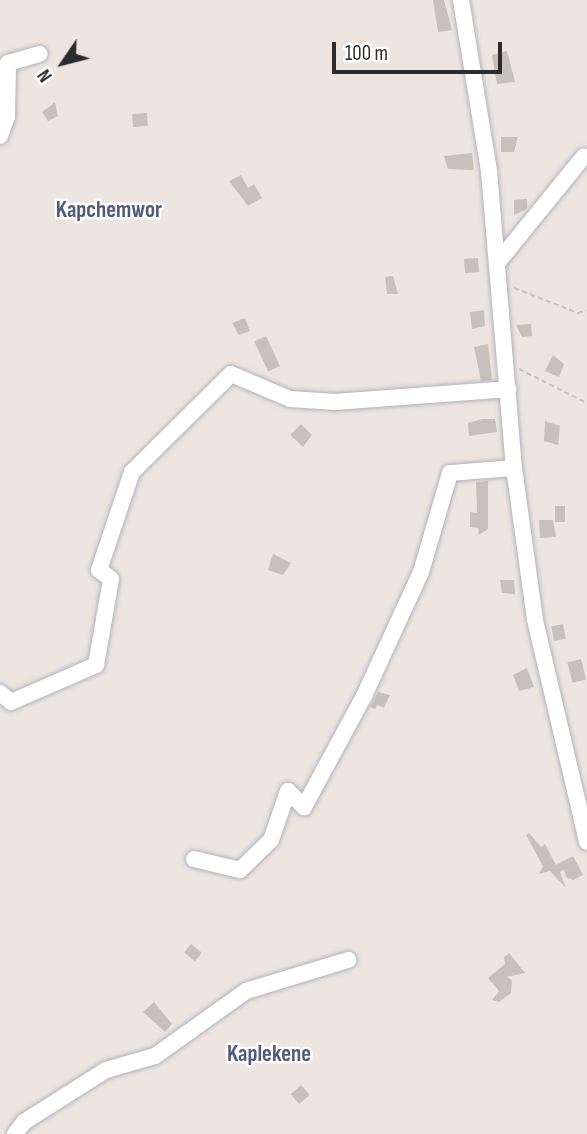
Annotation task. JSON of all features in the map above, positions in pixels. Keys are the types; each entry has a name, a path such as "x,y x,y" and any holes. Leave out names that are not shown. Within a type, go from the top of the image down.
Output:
{"street":[{"path":"460,0 481,106 500,283 514,468 535,620 587,842"},
{"path":"0,136 7,117 8,63 40,54"},
{"path":"498,262 584,156"},
{"path":"0,693 11,702 96,665 111,579 99,570 132,472 231,374 290,399 336,402 509,389"},
{"path":"194,859 240,870 271,840 288,791 304,807 364,696 421,572 450,473 514,468"},
{"path":"15,1134 24,1122 106,1070 155,1056 246,991 348,960"}],"path":[{"path":"500,283 578,313 587,310"},
{"path":"507,364 587,403"}],"building":[{"path":"433,0 444,0 452,30 438,32"},
{"path":"507,51 515,82 497,84 492,55"},
{"path":"55,102 58,116 48,121 42,112"},
{"path":"147,113 148,126 133,127 132,114"},
{"path":"501,137 518,137 514,152 501,152"},
{"path":"472,153 474,170 448,169 444,156"},
{"path":"241,175 248,188 254,184 262,198 248,206 229,181"},
{"path":"527,199 527,209 514,215 514,200"},
{"path":"478,258 479,272 465,273 464,259"},
{"path":"393,276 398,294 387,294 385,277"},
{"path":"484,310 485,326 472,329 470,312"},
{"path":"245,318 250,331 239,335 232,323"},
{"path":"531,324 532,336 522,337 516,325"},
{"path":"266,336 280,366 268,371 254,341"},
{"path":"488,344 492,380 481,381 474,347"},
{"path":"553,355 564,364 559,377 545,371"},
{"path":"495,419 497,432 469,436 468,423"},
{"path":"545,421 560,426 558,445 544,441"},
{"path":"301,424 312,435 303,447 290,435"},
{"path":"488,481 488,529 479,535 478,528 470,527 470,512 477,513 476,482"},
{"path":"555,506 565,506 565,522 555,522"},
{"path":"539,520 553,520 556,537 540,538"},
{"path":"273,554 291,563 283,575 268,570"},
{"path":"500,580 514,580 515,594 502,593"},
{"path":"563,624 566,639 554,641 551,626"},
{"path":"581,659 586,679 572,683 567,662"},
{"path":"527,668 534,687 519,691 513,675"},
{"path":"378,692 390,695 384,708 377,705 375,709 370,707"},
{"path":"529,833 541,847 545,844 556,865 573,856 583,875 573,880 566,877 564,869 560,872 566,888 550,871 539,874 543,866 526,835"},
{"path":"191,944 202,953 195,961 184,953"},
{"path":"509,953 525,973 507,977 512,980 511,993 499,1002 492,1000 499,991 488,978 505,964 504,957"},
{"path":"154,1002 172,1024 165,1032 143,1012"},
{"path":"301,1085 310,1095 299,1104 291,1094"}],"district":[{"name":"Kapchemwor","path":"109,210"},
{"name":"Kaplekene","path":"269,1054"}]}
